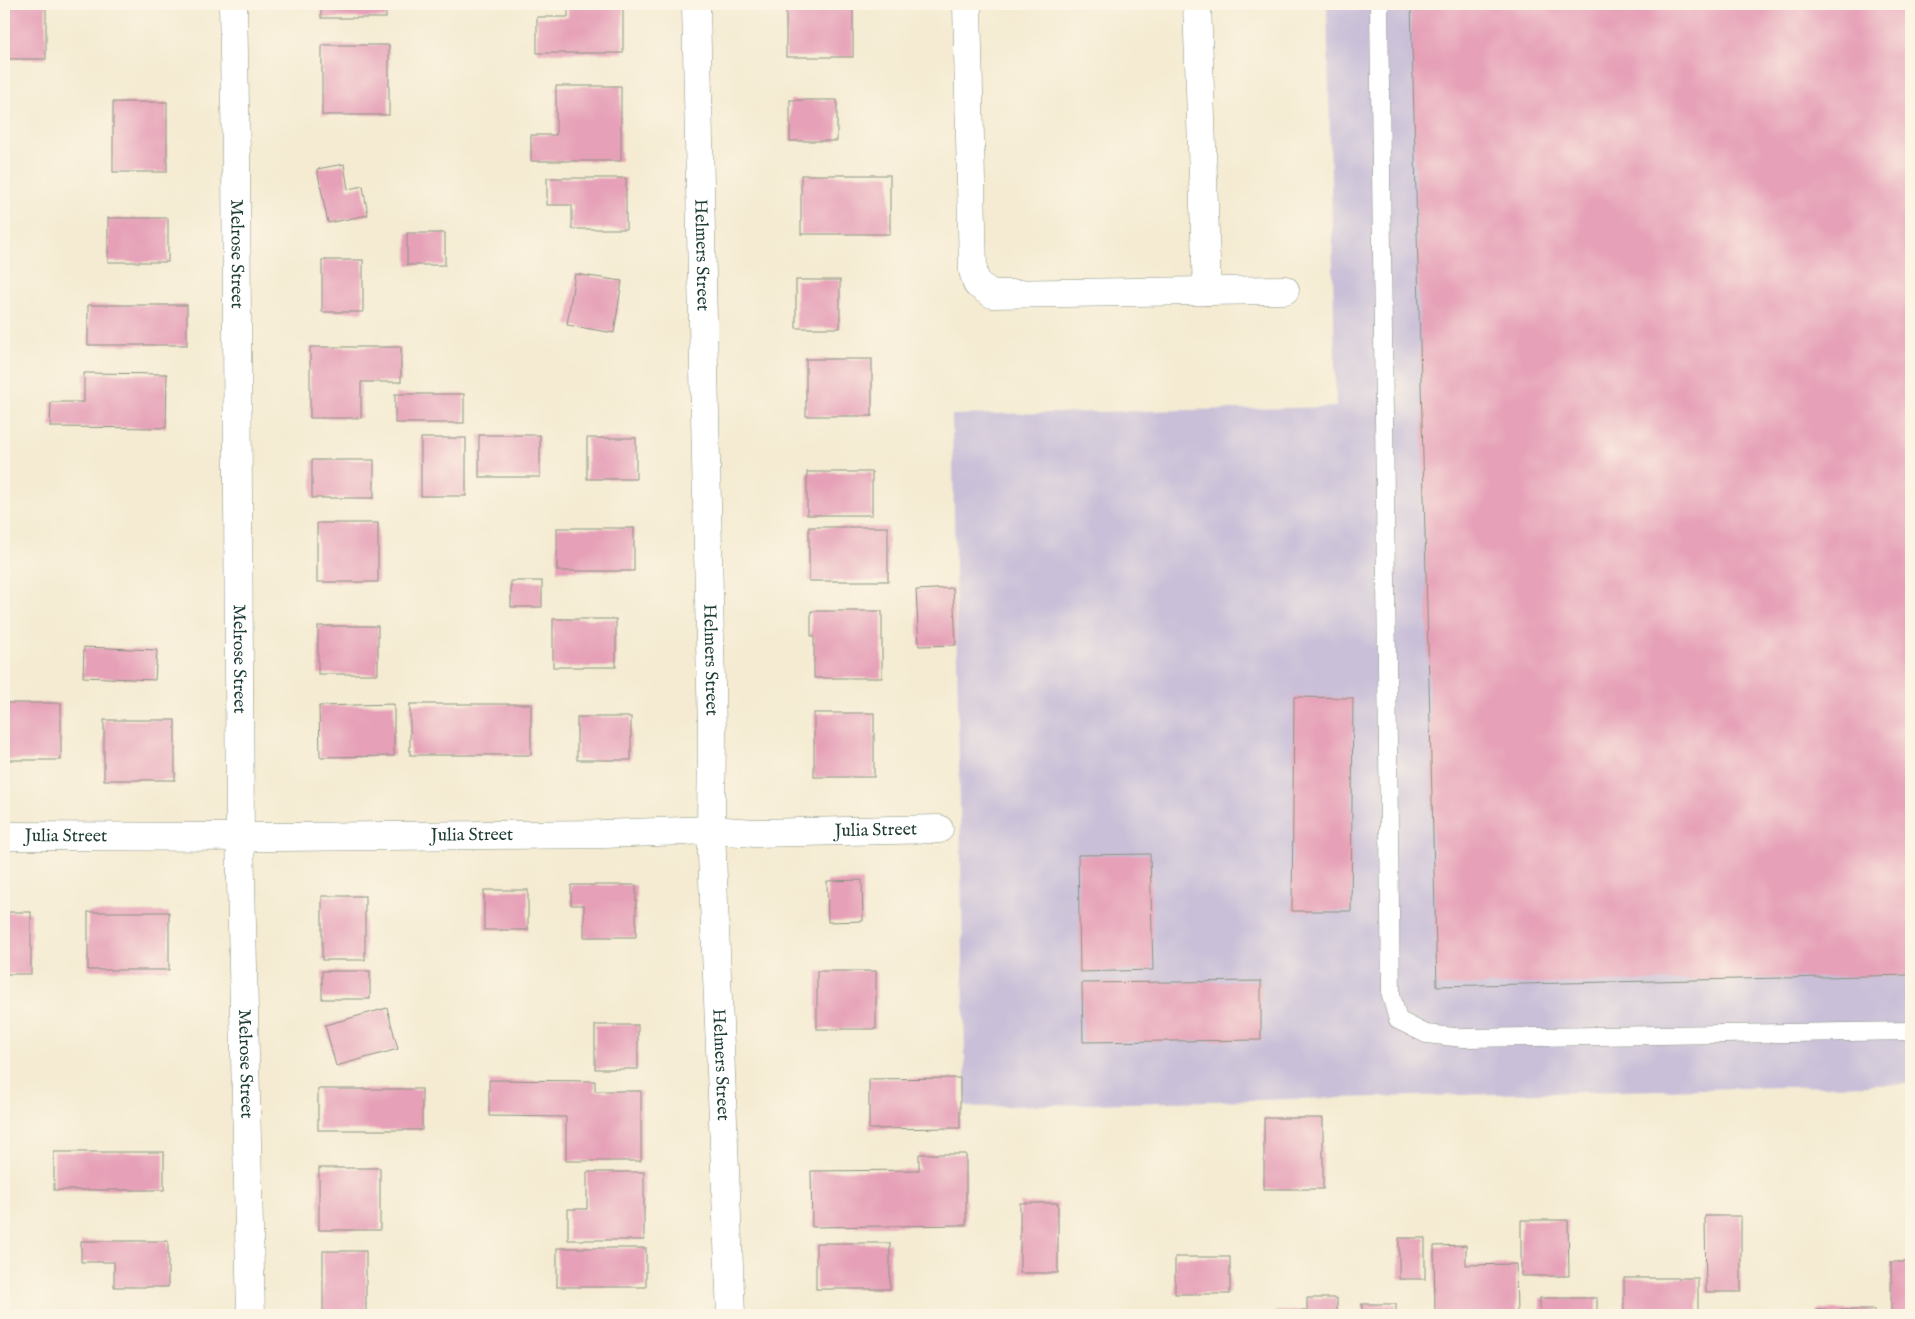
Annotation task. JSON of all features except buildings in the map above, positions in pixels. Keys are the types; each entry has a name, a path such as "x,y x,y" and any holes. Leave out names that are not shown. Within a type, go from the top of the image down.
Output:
{"street":[{"name":"Melrose Street","path":"233,4 236,155 240,837 251,1315"},
{"name":"Helmers Street","path":"696,4 712,732 711,830 731,1315"},
{"path":"967,4 973,271 977,284 992,294 1285,290"},
{"path":"1197,4 1207,291"},
{"name":"Julia Street","path":"4,836 240,837 603,834 711,830 755,832 939,829"}],"lane":[{"path":"1379,4 1391,995 1398,1020 1426,1034 1464,1038 1911,1030"}],"shaded area":[{"path":"1327,4 1911,4 1911,1084 966,1107 952,415 1336,407"}]}
